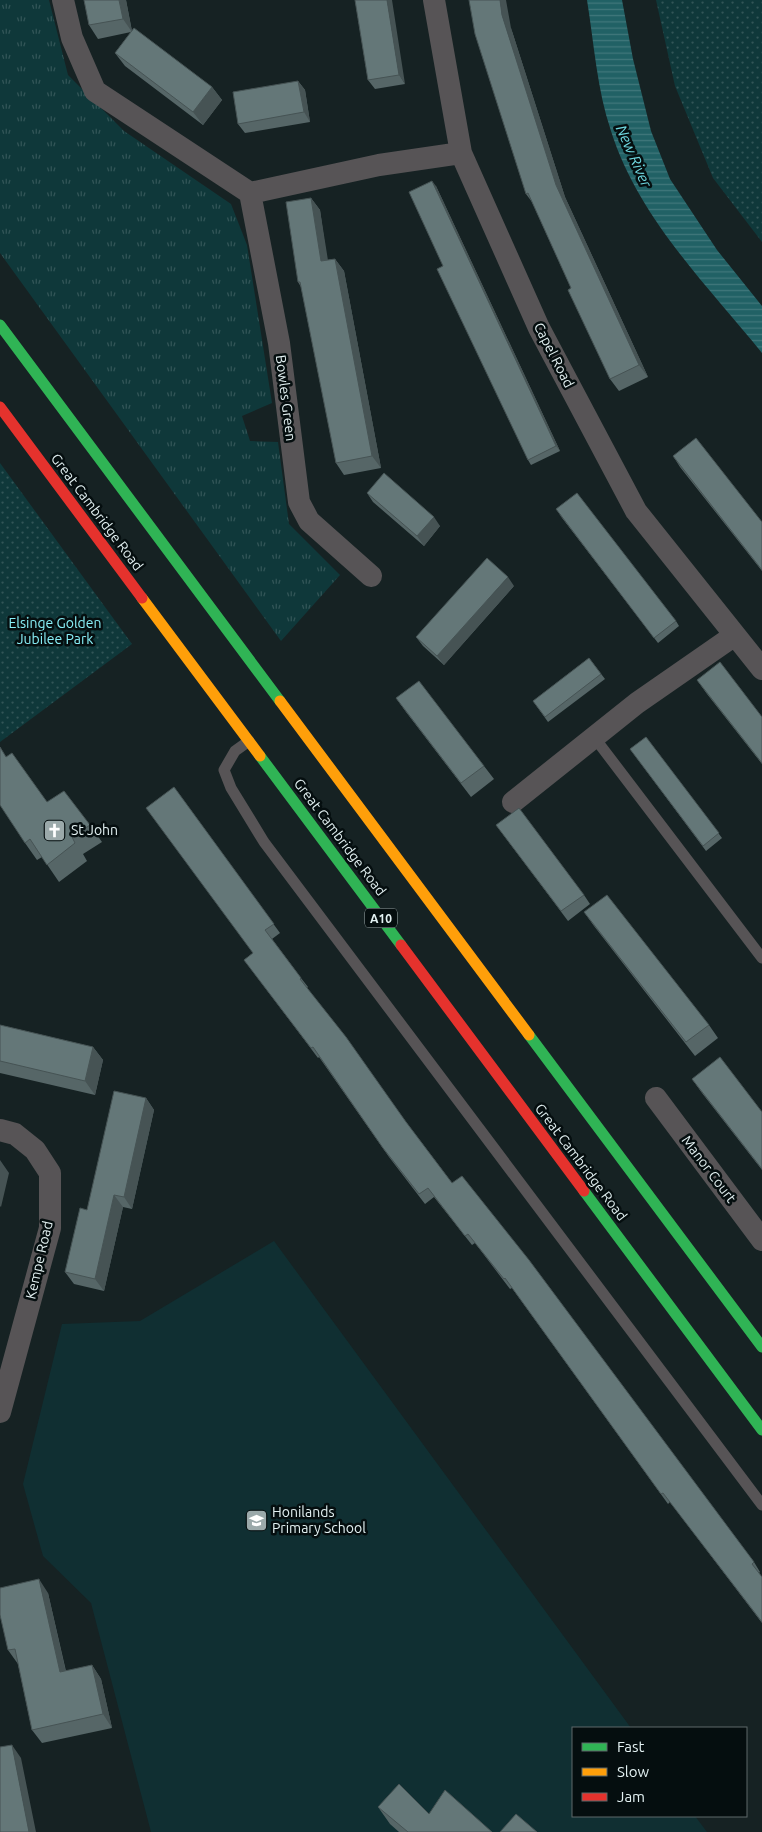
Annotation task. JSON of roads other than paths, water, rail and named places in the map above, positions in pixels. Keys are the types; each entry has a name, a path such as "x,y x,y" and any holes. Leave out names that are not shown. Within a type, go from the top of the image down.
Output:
{"highway":[{"path":"0,325 762,1347"},
{"name":"Great Cambridge Road","path":"0,407 762,1430"}],"street":[{"path":"63,0 72,38 96,91 250,193 379,165 461,153"},
{"name":"Capel Road","path":"434,0 461,153 539,328 636,511 762,669"},
{"name":"Bowles Green","path":"250,193 279,343 299,502 309,521 371,576"},
{"path":"513,802 594,737 735,635"},
{"name":"Manor Court","path":"656,1098 762,1240"},
{"name":"Kempe Road","path":"0,1130 15,1134 35,1150 50,1173 50,1228 0,1412"}],"lane":[{"path":"594,737 762,958"},
{"path":"249,741 235,751 224,770 231,788 264,842 762,1505"}],"water":[{"name":"New River","path":"587,0 622,0 633,59 651,131 670,179 717,250 762,306 762,353 676,249 638,192 623,162 611,131 602,99"}],"place":[{"name":"St John","path":"55,830"},
{"name":"Honilands Primary School","path":"256,1520"}],"park label":[{"name":"Elsinge Golden Jubilee Park","path":"55,632"}]}
